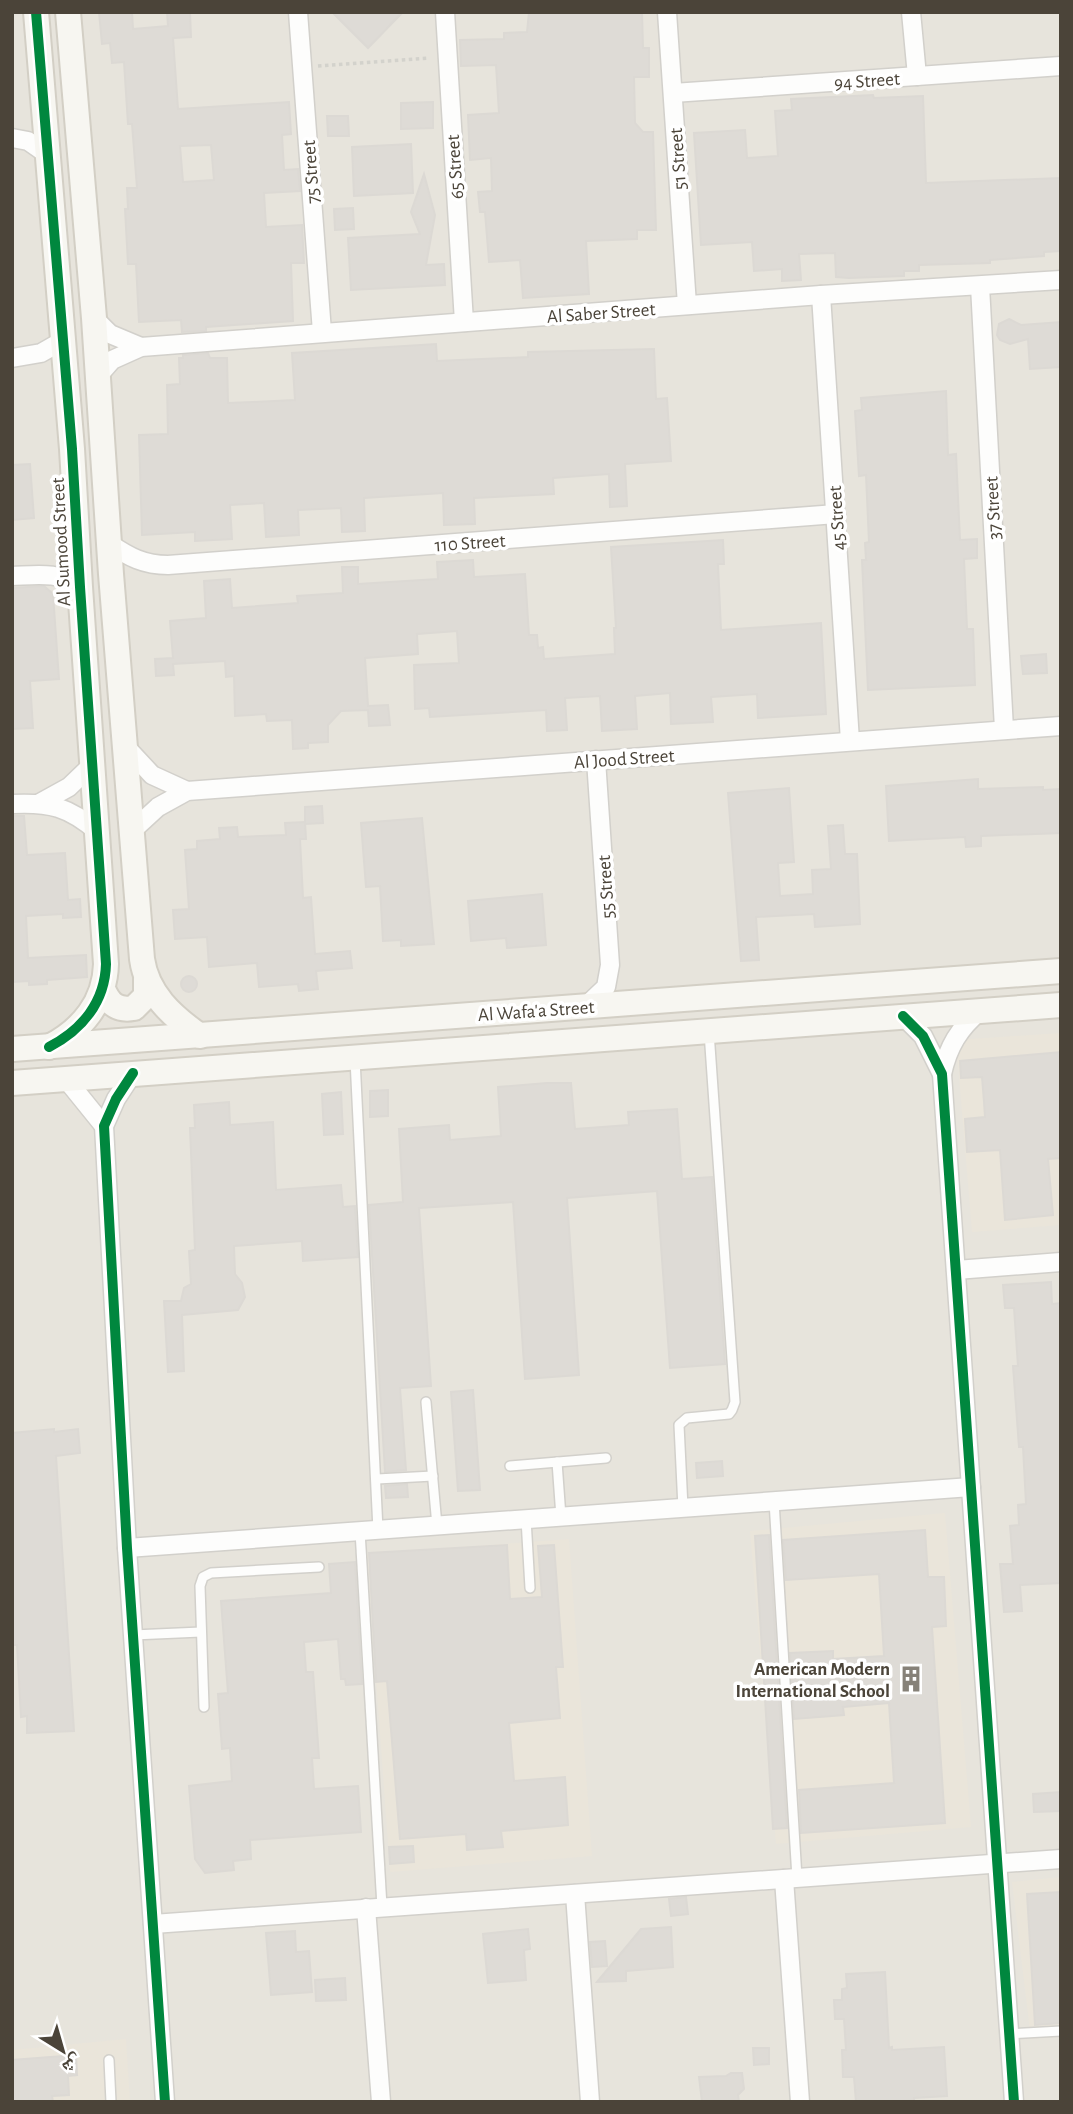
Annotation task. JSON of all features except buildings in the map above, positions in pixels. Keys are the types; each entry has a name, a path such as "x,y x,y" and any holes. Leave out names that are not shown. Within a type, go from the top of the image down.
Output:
{"street":[{"name":"Al Sumood Street","path":"36,12 72,449 106,964 103,989 97,1004 77,1030 50,1047"},
{"path":"68,12 146,996 134,1008 117,1008 103,989"},
{"name":"75 Street","path":"298,12 323,332"},
{"name":"65 Street","path":"445,12 464,322"},
{"name":"51 Street","path":"667,12 687,305"},
{"path":"911,12 917,76"},
{"name":"94 Street","path":"673,93 1061,66"},
{"path":"12,138 28,141 48,155"},
{"name":"Al Saber Street","path":"98,376 121,354 141,347 821,295 1061,280"},
{"name":"37 Street","path":"980,286 1004,729"},
{"name":"45 Street","path":"821,295 850,741"},
{"name":"Al Saber Street","path":"94,318 110,334 141,347"},
{"path":"12,358 41,354 62,341"},
{"name":"110 Street","path":"110,544 143,563 168,565 836,514"},
{"path":"12,576 55,575 80,587"},
{"name":"Al Jood Street","path":"133,830 158,807 187,791 1061,726"},
{"name":"Al Jood Street","path":"126,747 152,775 187,791"},
{"name":"55 Street","path":"586,1006 606,987 610,965 596,760"},
{"path":"40,803 69,787 93,764"},
{"path":"12,804 40,803 72,812 98,832"},
{"name":"Al Wafa'a Street","path":"12,1049 1061,971"},
{"path":"146,980 164,1005 200,1036"},
{"name":"Al Wafa'a Street","path":"12,1083 1061,1005"},
{"path":"981,1010 964,1026 951,1045 942,1074 1014,2102"},
{"path":"903,1016 923,1036 942,1074"},
{"path":"133,1073 116,1099 104,1126 132,1635 165,2102"},
{"path":"66,1079 104,1126"},
{"path":"956,1270 1061,1262"},
{"path":"127,1548 971,1487"},
{"path":"153,1924 1061,1859"},
{"path":"790,1878 800,2102"},
{"path":"575,1894 590,2102"},
{"path":"374,1908 380,2102"}],"lane":[{"path":"683,1508 679,1425 687,1418 729,1414 735,1402 709,1031"},
{"path":"355,1058 377,1479 369,1530 374,1908"},
{"path":"426,1402 437,1525"},
{"path":"510,1466 606,1458"},
{"path":"557,1462 561,1517"},
{"path":"377,1479 433,1476"},
{"path":"774,1501 790,1878"},
{"path":"526,1519 530,1588"},
{"path":"204,1707 200,1586 206,1574 319,1566"},
{"path":"132,1635 201,1632"},
{"path":"1009,2034 1061,2031"},
{"path":"108,2060 111,2102"}],"path":[{"path":"302,67 447,56"}],"shaded area":[{"path":"12,12 1061,12 1061,2102 12,2102"},
{"path":"1061,1033 1061,1225 972,1232 956,1040"},
{"path":"945,1513 971,1827 776,1844 750,1531"},
{"path":"569,1539 592,1856 390,1872 367,1554"},
{"path":"1061,1877 1061,2037 1031,2039 1012,1882"},
{"path":"126,2039 130,2102 12,2102 12,2050"}],"cycle path":[{"path":"36,12 72,449 106,964 101,991 90,1013 72,1032 49,1047"},
{"path":"903,1016 923,1036 942,1074 1014,2102"},
{"path":"133,1073 116,1099 104,1126 127,1548 165,2102"}],"place":[{"name":"American Modern International School","path":"911,1679"}]}
